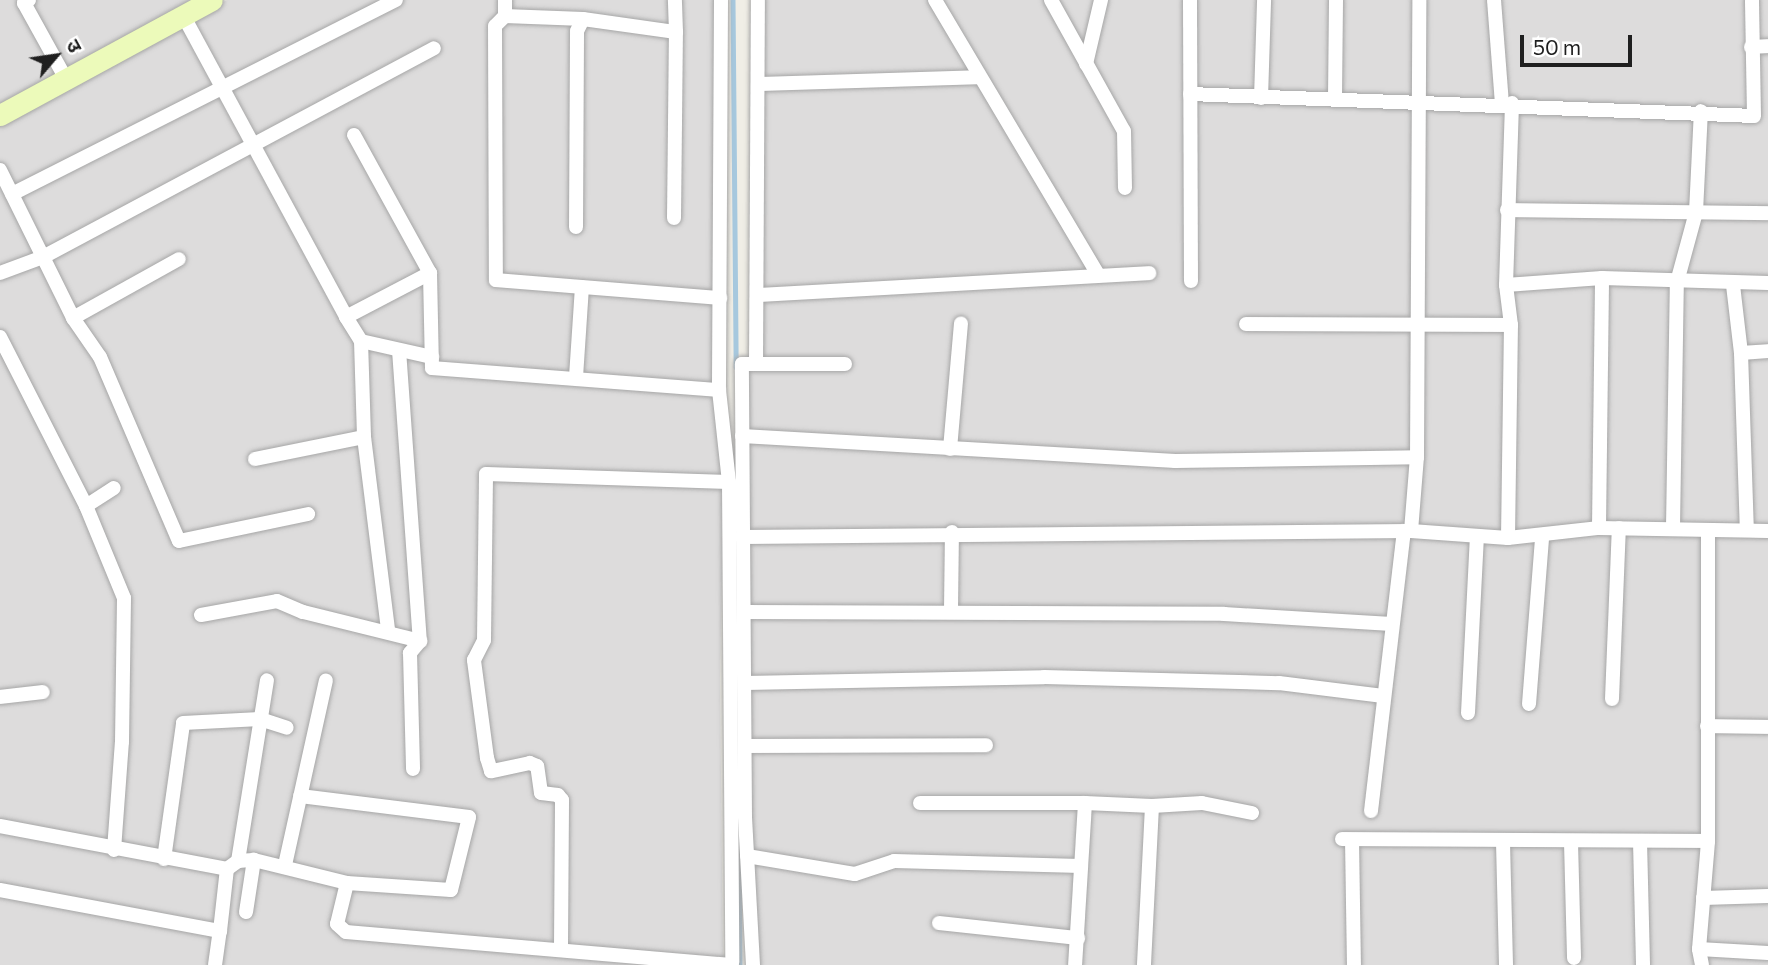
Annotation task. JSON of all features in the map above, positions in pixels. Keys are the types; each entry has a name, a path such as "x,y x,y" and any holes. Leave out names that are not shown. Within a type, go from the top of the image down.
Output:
{"main road":[{"path":"0,115 212,0"}],"street":[{"path":"29,0 24,3 66,79"},
{"path":"12,194 396,0"},
{"path":"505,0 505,16 495,26 496,280 720,298"},
{"path":"674,218 675,0"},
{"path":"347,883 337,924 346,932 561,947 732,964 729,482 719,390 721,0"},
{"path":"756,364 758,0"},
{"path":"935,0 978,77 1051,190 1098,275"},
{"path":"1051,0 1124,131 1125,188"},
{"path":"1086,64 1101,0"},
{"path":"1190,0 1191,281"},
{"path":"1261,99 1264,0"},
{"path":"1335,97 1336,0"},
{"path":"1371,811 1392,624 1417,457 1419,0"},
{"path":"1494,0 1507,103 1506,285 1511,325 1508,538"},
{"path":"1190,94 1261,99 1335,97 1354,103 1507,103 1761,116 1751,47 1752,0"},
{"path":"183,16 361,341 364,437 388,631"},
{"path":"505,16 583,19 676,32"},
{"path":"576,226 578,30 583,19"},
{"path":"1751,47 1768,46"},
{"path":"0,273 43,257 434,48"},
{"path":"759,83 978,77"},
{"path":"1673,528 1677,282 1696,212 1701,111"},
{"path":"354,135 430,274 432,368 719,390"},
{"path":"0,170 73,318 100,357 179,541 307,514"},
{"path":"1507,209 1768,213"},
{"path":"73,318 179,259"},
{"path":"757,295 1149,273"},
{"path":"346,317 430,274"},
{"path":"1506,285 1602,278 1733,285 1768,283"},
{"path":"1599,528 1602,278"},
{"path":"1733,285 1741,353 1747,530"},
{"path":"576,377 582,287"},
{"path":"950,449 961,323"},
{"path":"1246,324 1511,325"},
{"path":"0,337 86,506 124,597 122,742 114,850"},
{"path":"361,341 432,357"},
{"path":"399,349 420,640 410,653 413,769"},
{"path":"1741,353 1768,351"},
{"path":"752,965 747,856 742,537 743,364 845,364"},
{"path":"742,436 1175,461 1417,457"},
{"path":"255,459 364,437"},
{"path":"561,947 562,800 558,795 541,793 537,766 530,762 491,771 487,758 474,660 484,640 486,474 729,482"},
{"path":"86,506 114,488"},
{"path":"742,537 952,532 1407,531 1508,538 1542,537 1599,528 1768,531"},
{"path":"1612,699 1619,528"},
{"path":"1702,965 1699,949 1708,841 1708,530"},
{"path":"951,610 952,532"},
{"path":"1468,713 1477,536"},
{"path":"1529,704 1542,537"},
{"path":"201,615 277,601 303,612 420,640"},
{"path":"744,612 951,610 1224,614 1392,624"},
{"path":"746,683 1044,677 1279,683 1383,696"},
{"path":"215,965 267,680"},
{"path":"285,865 326,680"},
{"path":"0,697 43,692"},
{"path":"164,859 183,723 260,719 287,728"},
{"path":"1707,726 1768,727"},
{"path":"747,746 986,745"},
{"path":"0,827 164,859 233,865 254,860 285,865 347,883 451,890 469,817 300,796"},
{"path":"920,803 1085,803 1153,806 1202,803 1252,813"},
{"path":"1075,965 1085,803"},
{"path":"1144,965 1153,806"},
{"path":"1354,965 1347,840 1708,841"},
{"path":"1640,841 1643,965"},
{"path":"1503,842 1506,965"},
{"path":"1571,842 1574,958"},
{"path":"747,856 855,874 894,861 1081,866"},
{"path":"246,912 254,860"},
{"path":"0,890 220,931"},
{"path":"1703,898 1768,896"},
{"path":"939,923 1078,938"},
{"path":"1699,949 1768,953"}],"shaded area":[{"path":"0,0 201,0 0,109"},
{"path":"227,0 722,0 727,308 720,678 723,965 0,965 0,122"},
{"path":"757,0 1768,0 1768,965 750,965 746,432 757,220"}],"waterway":[{"path":"733,0 736,367"},
{"path":"739,834 740,965"}]}
